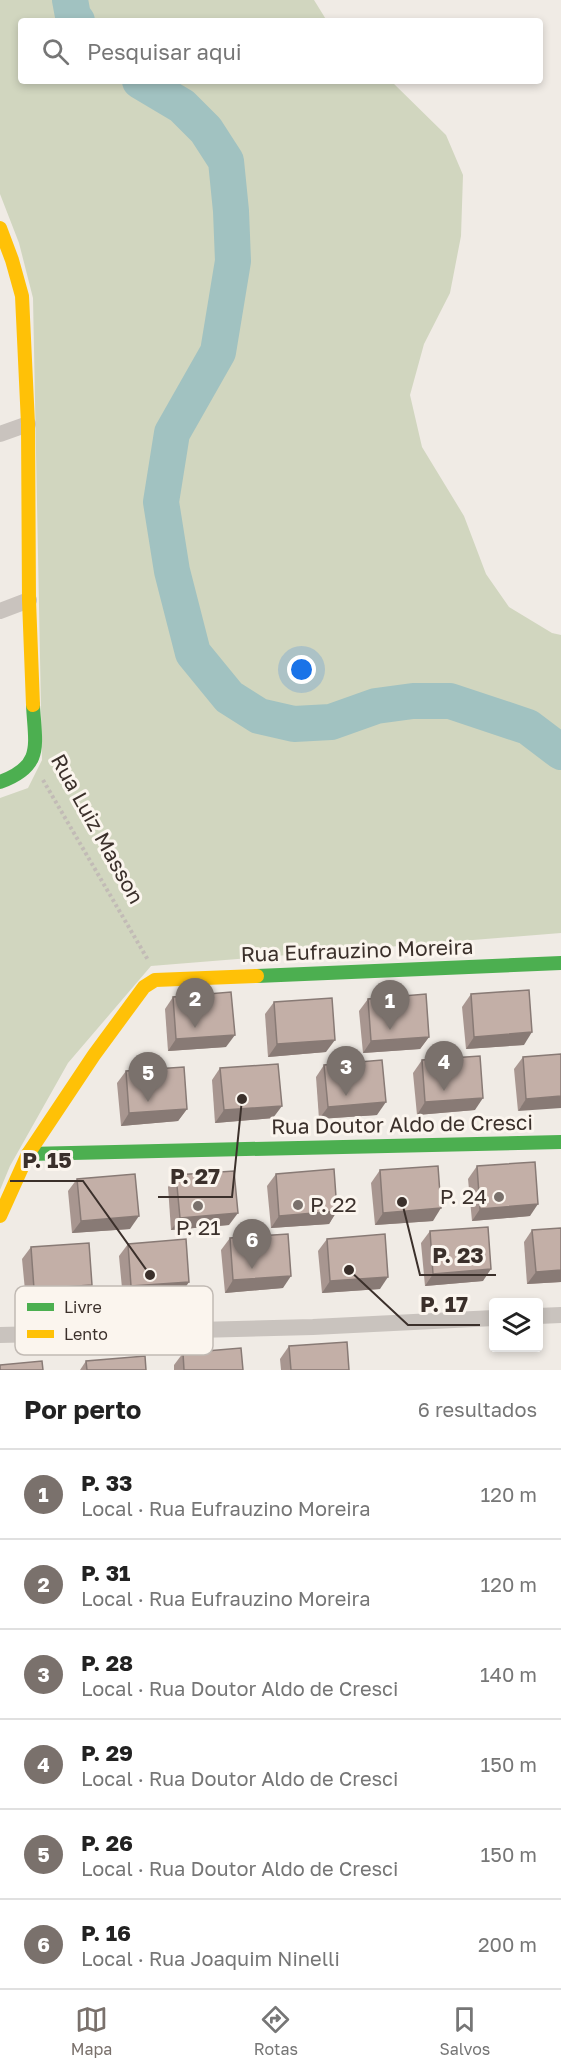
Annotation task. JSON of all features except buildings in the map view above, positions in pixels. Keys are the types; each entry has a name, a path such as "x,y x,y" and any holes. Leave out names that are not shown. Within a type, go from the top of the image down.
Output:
{"street":[{"name":"Rua Luiz Masson","path":"0,228 6,263 21,297 28,424 29,600 35,753 32,761"},
{"path":"0,434 28,424"},
{"path":"0,611 29,600"},
{"path":"0,782 18,775 32,761"},
{"name":"Rua Eufrauzino Moreira","path":"155,980 561,963"},
{"path":"0,1216 28,1154 94,1055 144,987 155,980"},
{"name":"Rua Doutor Aldo de Cresci","path":"28,1154 561,1143"},
{"path":"543,1316 561,1315"},
{"path":"213,1330 489,1318"},
{"path":"0,1335 15,1335"}],"path":[{"name":"Rua Luiz Masson","path":"32,761 151,966 155,980"}],"green space":[{"path":"0,0 314,0 325,18 18,18 18,84 394,84 446,135 463,175 461,236 450,293 424,344 410,395 422,447 464,516 486,574 509,607 552,633 561,635 561,933 151,966 68,1063 10,1166 0,1190 0,798 28,788 42,760 33,298 19,243 0,194"}],"waterway":[{"path":"70,0 75,18"},
{"path":"145,84 182,106 206,130 226,161 231,211 233,261 218,352 172,433 161,502 172,571 193,653 229,697 259,716 294,724 331,722 376,706 413,701 450,701 528,727 561,752"}],"traffic: fast":[{"path":"0,782 24,769 34,752 33,705"},
{"path":"257,976 561,963"},
{"path":"28,1154 561,1142"}],"traffic: slow":[{"path":"0,228 22,296 28,424 29,600 33,705"},
{"path":"0,1216 28,1154 94,1055 144,987 155,980 257,976"}],"place":[{"name":"P. 31","path":"195,1028"},
{"name":"P. 33","path":"390,1030"},
{"name":"P. 29","path":"444,1091"},
{"name":"P. 28","path":"346,1096"},
{"name":"P. 27","path":"242,1099"},
{"name":"P. 26","path":"148,1102"},
{"name":"P. 24","path":"499,1197"},
{"name":"P. 23","path":"402,1202"},
{"name":"P. 22","path":"298,1205"},
{"name":"P. 21","path":"198,1206"},
{"name":"P. 16","path":"252,1269"},
{"name":"P. 17","path":"349,1270"},
{"name":"P. 15","path":"150,1275"}]}
